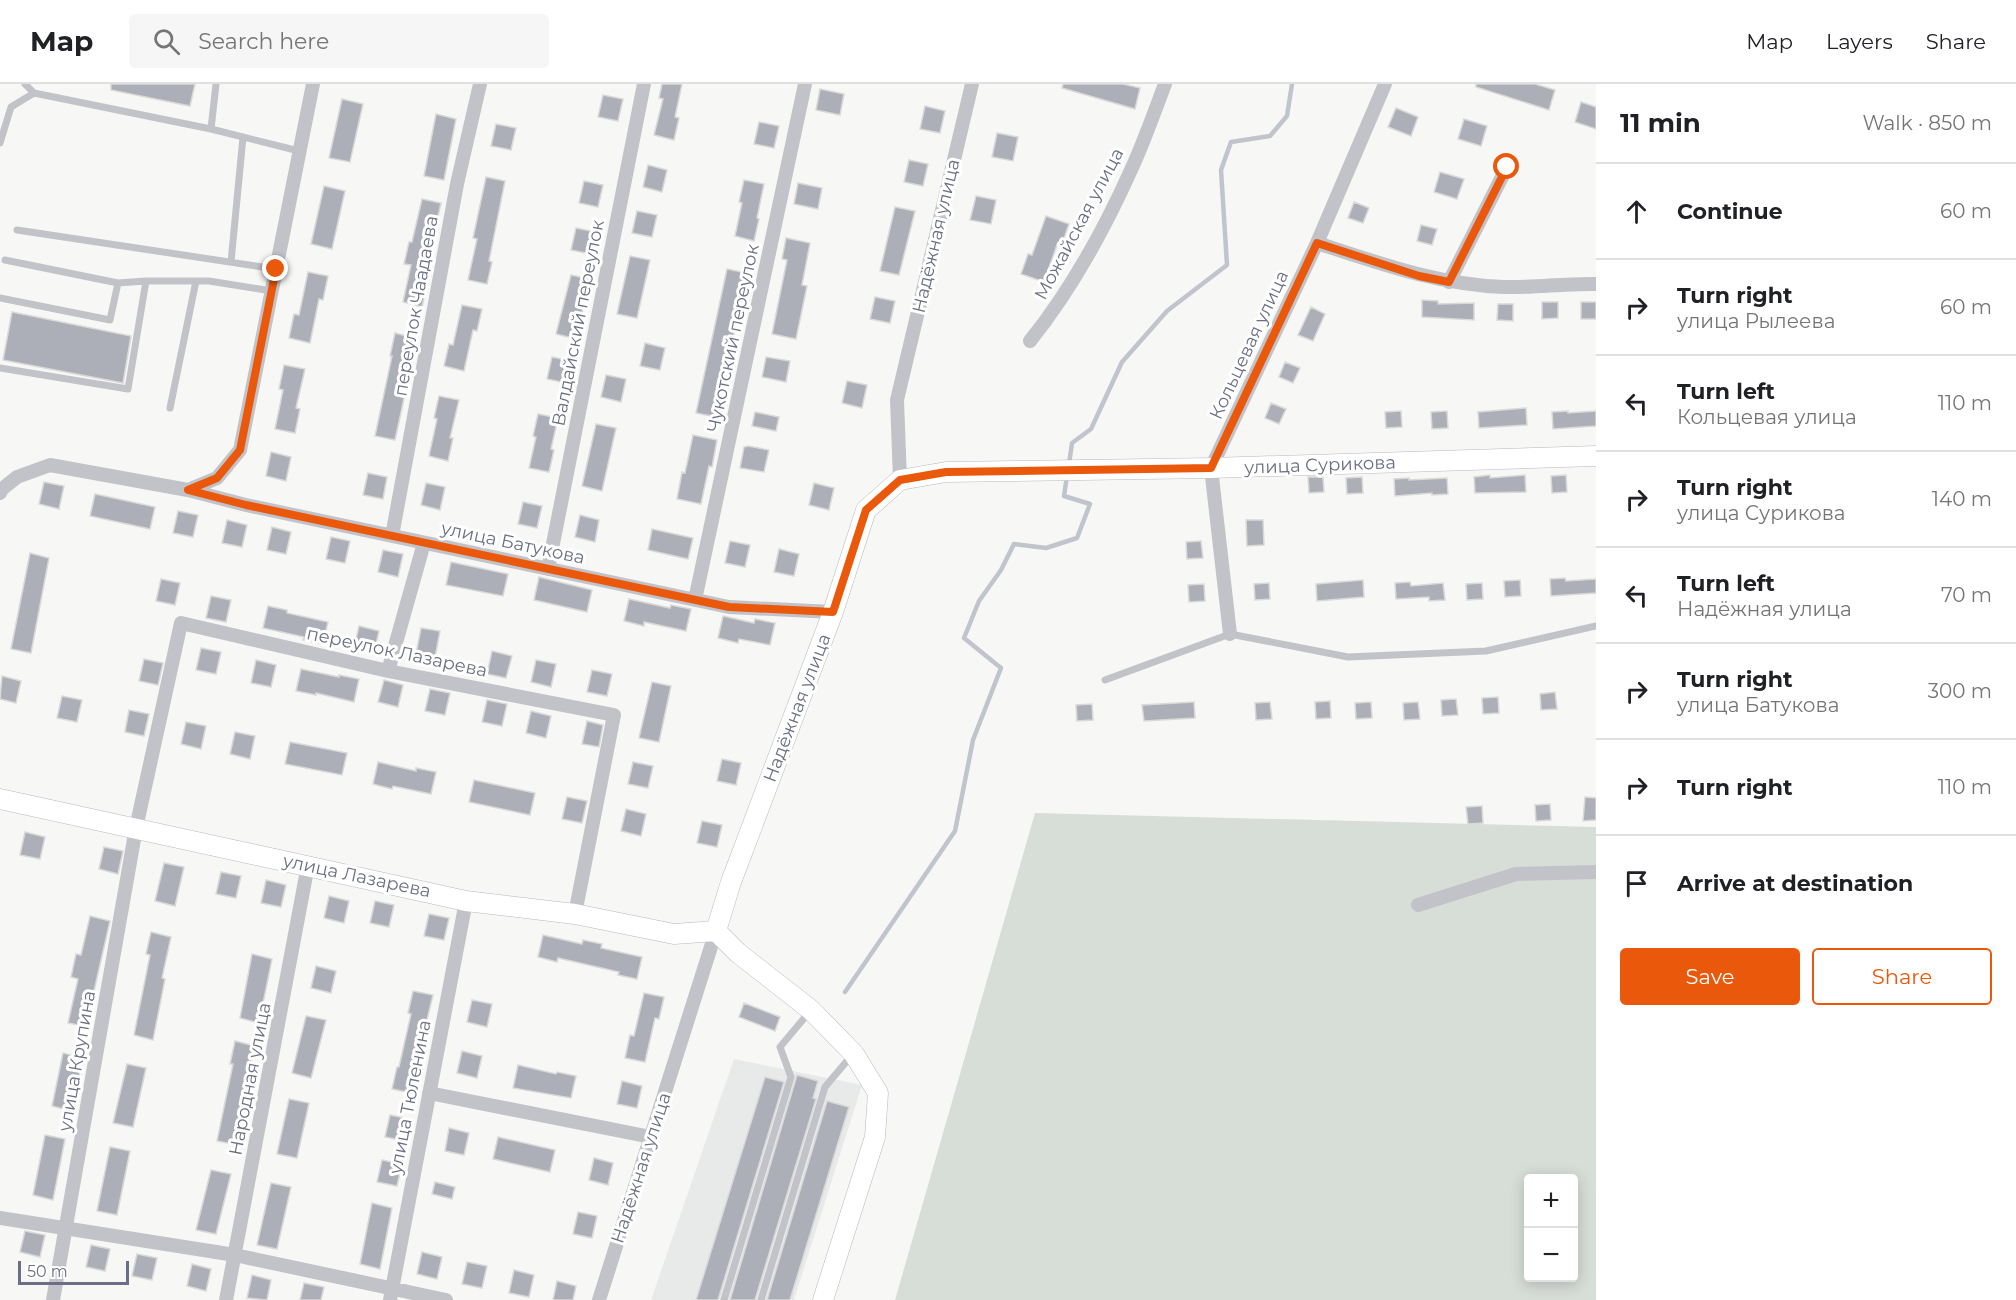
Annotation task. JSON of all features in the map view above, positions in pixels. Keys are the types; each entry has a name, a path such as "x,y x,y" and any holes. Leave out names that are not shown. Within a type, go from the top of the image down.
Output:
{"main road":[{"name":"улица Сурикова","path":"900,480 946,472 1211,468 1596,456"},
{"name":"Надёжная улица","path":"716,931 732,882 833,612 866,510 900,480"},
{"name":"улица Лазарева","path":"0,799 466,901 574,914 674,934 716,931"},
{"path":"716,931 738,953 811,1010 854,1053 878,1093 875,1137 823,1300"}],"street":[{"path":"188,490 217,478 240,450 313,84"},
{"name":"переулок Чаадаева","path":"392,536 457,184 480,84"},
{"name":"Валдайский переулок","path":"548,569 644,84"},
{"name":"Чукотский переулок","path":"694,600 805,84"},
{"name":"Надёжная улица","path":"900,480 897,400 972,84"},
{"name":"Можайская улица","path":"1030,341 1052,313 1095,241 1131,170 1165,84"},
{"name":"Кольцевая улица","path":"1211,468 1317,243 1385,84"},
{"path":"1449,282 1507,167"},
{"path":"1317,243 1419,276 1449,282 1505,287 1596,284"},
{"name":"улица Батукова","path":"1,489 17,477 50,465 188,490 246,505 729,607 833,612"},
{"path":"1211,468 1230,634"},
{"path":"388,671 424,543"},
{"name":"переулок Лазарева","path":"136,828 181,623 388,671 614,715 574,914"},
{"name":"улица Крупина","path":"53,1300 136,828"},
{"name":"Народная улица","path":"226,1300 308,865"},
{"path":"1418,905 1516,874 1596,872"},
{"name":"улица Тюленина","path":"391,1295 466,901"},
{"name":"Надёжная улица","path":"599,1300 716,931"},
{"path":"429,1093 651,1137"},
{"path":"0,1218 235,1255 391,1295 446,1300"}],"lane":[{"path":"25,84 34,93 211,129 299,151"},
{"path":"211,129 216,84"},
{"path":"0,143 11,107 34,93"},
{"path":"231,262 243,137"},
{"path":"17,230 276,269"},
{"path":"5,260 118,283 208,281 272,291"},
{"path":"0,368 128,389 146,281"},
{"path":"170,408 196,281"},
{"path":"0,298 110,320 118,283"},
{"path":"1105,680 1230,634 1348,657 1486,651 1596,626"},
{"path":"724,1300 791,1077 780,1047 811,1010"},
{"path":"761,1300 825,1087 854,1053"}],"shaded area":[{"path":"1035,813 1596,827 1596,1300 895,1300"},
{"path":"734,1059 862,1085 794,1300 651,1300"}],"building":[{"path":"111,84 195,84 190,106 111,90"},
{"path":"662,84 682,84 675,117 679,118 674,140 654,135 663,99 659,98"},
{"path":"1063,84 1123,84 1140,88 1135,109 1062,88"},
{"path":"1476,84 1535,84 1555,90 1549,110 1476,87"},
{"path":"820,89 844,94 840,115 816,110"},
{"path":"603,95 623,99 618,121 598,117"},
{"path":"342,99 363,104 350,162 329,158"},
{"path":"1581,102 1596,107 1596,129 1575,122"},
{"path":"925,106 945,111 940,133 920,129"},
{"path":"1396,108 1418,117 1411,136 1388,127"},
{"path":"436,114 456,119 444,180 424,176"},
{"path":"1464,119 1487,126 1481,146 1458,139"},
{"path":"759,122 779,126 774,148 754,144"},
{"path":"496,124 516,128 511,150 491,146"},
{"path":"997,133 1018,137 1013,161 992,157"},
{"path":"909,160 928,164 923,186 904,182"},
{"path":"648,165 667,170 662,192 643,187"},
{"path":"1440,172 1464,179 1457,199 1434,192"},
{"path":"486,177 505,181 489,261 492,262 487,284 468,280 477,239 473,238"},
{"path":"744,180 764,184 754,241 735,236"},
{"path":"584,181 603,185 598,207 579,203"},
{"path":"798,183 822,188 818,209 794,204"},
{"path":"324,186 345,191 332,249 311,244"},
{"path":"976,196 996,200 991,224 970,220"},
{"path":"422,199 441,203 421,283 427,284 422,307 403,302 411,265 404,264 409,242 412,242"},
{"path":"1354,202 1369,208 1363,223 1348,218"},
{"path":"895,207 915,211 899,275 880,271"},
{"path":"637,211 657,215 652,237 632,233"},
{"path":"1046,216 1069,224 1062,244 1058,242 1044,282 1021,274 1028,254 1032,255"},
{"path":"1421,225 1437,229 1432,245 1417,241"},
{"path":"576,228 596,232 591,254 571,250"},
{"path":"786,238 810,243 802,285 807,286 796,339 772,334 787,260 782,259"},
{"path":"630,256 650,260 637,318 617,314"},
{"path":"727,269 747,273 716,417 696,413"},
{"path":"308,272 328,276 323,300 319,299 310,343 289,338 294,314 299,315"},
{"path":"571,275 590,279 576,339 556,334"},
{"path":"875,297 895,301 890,323 870,319"},
{"path":"1422,300 1438,301 1438,304 1474,303 1474,320 1422,317"},
{"path":"1542,302 1558,302 1558,318 1542,319"},
{"path":"1581,302 1596,302 1596,319 1581,319"},
{"path":"1498,304 1513,304 1513,321 1497,320"},
{"path":"462,305 482,309 477,331 473,330 464,371 444,366 449,344 453,345"},
{"path":"1311,307 1325,314 1313,341 1298,335"},
{"path":"12,312 131,336 123,383 3,360"},
{"path":"395,333 414,338 395,440 375,436"},
{"path":"645,343 665,348 660,370 640,366"},
{"path":"552,357 571,361 566,383 547,379"},
{"path":"766,357 790,361 786,382 762,377"},
{"path":"1285,362 1300,368 1293,383 1279,377"},
{"path":"284,365 305,369 296,408 300,409 295,433 275,429 283,390 279,389"},
{"path":"606,375 626,379 621,402 601,397"},
{"path":"847,381 867,385 862,408 842,403"},
{"path":"439,396 459,400 450,438 453,438 448,461 429,456 437,419 434,418"},
{"path":"1271,403 1286,409 1279,424 1265,418"},
{"path":"1526,408 1527,425 1479,428 1478,412"},
{"path":"1401,411 1402,427 1386,428 1385,412"},
{"path":"1447,411 1448,428 1432,429 1431,412"},
{"path":"1568,411 1568,413 1596,411 1596,426 1553,429 1552,412"},
{"path":"755,412 779,417 776,431 752,426"},
{"path":"538,414 558,418 551,449 554,450 549,472 529,468 536,437 533,436"},
{"path":"596,424 616,428 602,491 582,486"},
{"path":"693,435 717,440 701,504 677,499"},
{"path":"744,447 769,450 764,472 740,468"},
{"path":"271,452 291,457 286,481 266,476"},
{"path":"368,473 387,477 383,499 363,495"},
{"path":"1490,475 1490,478 1525,475 1526,492 1475,493 1474,477"},
{"path":"1566,475 1567,492 1552,493 1551,476"},
{"path":"1308,477 1323,477 1324,492 1309,493"},
{"path":"1362,477 1363,493 1347,494 1346,478"},
{"path":"1409,478 1409,480 1447,478 1448,494 1395,496 1394,479"},
{"path":"44,482 64,486 59,509 39,504"},
{"path":"426,483 445,487 440,510 421,505"},
{"path":"814,483 834,488 829,510 809,505"},
{"path":"95,494 155,507 150,529 90,516"},
{"path":"523,502 542,506 537,528 518,524"},
{"path":"178,511 198,515 193,537 173,533"},
{"path":"580,515 599,520 595,542 575,537"},
{"path":"227,520 247,525 242,547 222,543"},
{"path":"1246,520 1263,520 1264,545 1247,546"},
{"path":"272,527 291,532 286,554 267,550"},
{"path":"652,529 693,538 688,559 648,550"},
{"path":"331,537 350,541 345,563 326,559"},
{"path":"730,541 750,545 745,567 725,563"},
{"path":"1201,541 1203,558 1187,559 1186,542"},
{"path":"779,549 799,554 794,576 774,572"},
{"path":"383,550 403,554 398,577 378,572"},
{"path":"30,553 49,558 31,653 11,649"},
{"path":"451,562 508,574 503,596 446,585"},
{"path":"539,577 592,590 587,612 534,600"},
{"path":"1565,578 1566,581 1596,579 1596,593 1551,596 1550,579"},
{"path":"161,579 180,583 175,605 156,601"},
{"path":"1363,580 1364,597 1317,601 1316,584"},
{"path":"1520,580 1521,596 1505,597 1504,581"},
{"path":"1410,582 1411,586 1443,583 1445,600 1429,601 1429,597 1396,599 1395,583"},
{"path":"1269,583 1270,599 1255,600 1254,584"},
{"path":"1482,583 1483,599 1467,600 1466,584"},
{"path":"1204,584 1205,601 1189,602 1188,585"},
{"path":"211,596 231,600 226,622 206,618"},
{"path":"629,599 670,608 671,605 691,609 686,631 644,622 644,626 624,621"},
{"path":"268,606 287,610 287,613 328,622 323,644 303,640 304,637 263,628"},
{"path":"723,616 754,623 755,619 775,623 770,645 739,639 738,643 718,638"},
{"path":"359,626 379,631 374,653 354,648"},
{"path":"421,628 440,631 434,663 415,659"},
{"path":"201,648 221,652 216,674 196,670"},
{"path":"492,651 512,656 506,678 487,674"},
{"path":"144,659 163,663 158,685 139,681"},
{"path":"256,660 276,665 271,687 251,683"},
{"path":"536,660 556,664 551,687 531,682"},
{"path":"301,669 359,679 354,702 296,691"},
{"path":"592,670 612,674 607,696 587,692"},
{"path":"2,676 21,681 16,703 0,699"},
{"path":"384,680 403,685 398,707 378,702"},
{"path":"652,682 671,686 659,742 639,738"},
{"path":"430,689 450,693 445,715 425,711"},
{"path":"1555,692 1557,709 1541,710 1540,694"},
{"path":"62,696 82,700 77,722 57,718"},
{"path":"1498,697 1499,713 1483,714 1482,698"},
{"path":"1456,699 1458,715 1442,716 1441,700"},
{"path":"487,700 507,704 502,726 482,722"},
{"path":"1330,701 1331,718 1316,719 1315,702"},
{"path":"1194,702 1195,718 1144,721 1142,705"},
{"path":"1270,702 1272,719 1256,720 1255,703"},
{"path":"1371,702 1372,718 1356,719 1355,703"},
{"path":"1418,702 1420,719 1404,720 1403,703"},
{"path":"1092,704 1093,720 1077,721 1076,705"},
{"path":"129,710 149,714 144,736 125,732"},
{"path":"531,711 551,716 546,738 526,733"},
{"path":"587,721 603,725 599,747 582,744"},
{"path":"186,722 206,726 201,749 181,744"},
{"path":"235,732 255,736 250,759 230,754"},
{"path":"290,742 347,753 342,775 285,764"},
{"path":"722,759 741,763 736,785 717,781"},
{"path":"378,762 416,771 416,768 436,772 431,794 373,784"},
{"path":"633,762 653,766 648,788 628,784"},
{"path":"474,780 535,793 530,815 469,802"},
{"path":"567,797 587,801 582,823 562,819"},
{"path":"1585,797 1596,798 1596,820 1583,821"},
{"path":"1550,804 1551,820 1536,821 1535,805"},
{"path":"1482,806 1483,823 1468,824 1466,807"},
{"path":"626,809 646,814 641,836 621,831"},
{"path":"702,821 722,825 717,847 697,843"},
{"path":"25,832 45,837 40,859 20,855"},
{"path":"104,847 123,851 118,874 99,869"},
{"path":"164,863 184,867 175,906 155,901"},
{"path":"221,872 241,876 236,898 216,894"},
{"path":"266,880 286,885 281,907 261,903"},
{"path":"329,896 349,901 344,923 324,918"},
{"path":"375,901 394,905 389,927 370,923"},
{"path":"429,914 449,918 444,940 424,936"},
{"path":"90,916 110,921 88,1027 68,1023 78,979 71,977 76,954 81,955"},
{"path":"151,932 171,937 162,978 165,979 153,1040 134,1035 150,955 146,954"},
{"path":"543,935 582,944 583,940 602,944 601,948 642,957 637,979 618,975 619,972 558,958 557,962 538,957"},
{"path":"252,954 272,959 259,1023 240,1018"},
{"path":"316,966 336,971 331,993 311,988"},
{"path":"413,991 433,995 423,1036 426,1037 422,1059 419,1059 411,1093 392,1089 411,1014 408,1013"},
{"path":"644,993 664,997 659,1019 655,1018 645,1062 625,1058 630,1035 634,1036"},
{"path":"472,1000 492,1004 487,1027 467,1022"},
{"path":"744,1003 780,1017 775,1031 739,1017"},
{"path":"306,1016 326,1020 311,1078 292,1073"},
{"path":"235,1041 255,1046 245,1088 249,1088 237,1145 217,1141 233,1064 230,1064"},
{"path":"462,1051 482,1056 477,1078 457,1073"},
{"path":"63,1053 83,1058 71,1111 52,1106"},
{"path":"127,1064 146,1068 133,1127 113,1123"},
{"path":"518,1065 576,1076 571,1098 513,1088"},
{"path":"797,1075 818,1081 813,1098 816,1099 755,1300 730,1300"},
{"path":"765,1077 784,1082 718,1300 696,1300"},
{"path":"622,1081 642,1086 637,1108 617,1104"},
{"path":"289,1099 309,1103 297,1158 277,1154"},
{"path":"827,1101 849,1107 790,1300 767,1300"},
{"path":"390,1115 410,1119 405,1141 385,1137"},
{"path":"449,1128 469,1133 464,1155 445,1151"},
{"path":"45,1135 65,1139 53,1200 33,1195"},
{"path":"498,1137 555,1150 550,1172 493,1159"},
{"path":"110,1147 130,1151 117,1215 97,1211"},
{"path":"594,1158 613,1163 608,1185 589,1180"},
{"path":"382,1160 402,1164 397,1186 377,1182"},
{"path":"211,1170 231,1174 216,1234 196,1230"},
{"path":"435,1182 455,1187 452,1199 432,1194"},
{"path":"271,1183 291,1187 277,1249 257,1245"},
{"path":"372,1203 392,1208 380,1269 360,1264"},
{"path":"578,1212 597,1216 592,1238 573,1234"},
{"path":"25,1231 45,1235 40,1257 20,1252"},
{"path":"91,1245 110,1249 105,1271 86,1267"},
{"path":"422,1252 442,1257 437,1279 417,1274"},
{"path":"137,1254 157,1258 152,1280 132,1276"},
{"path":"467,1262 487,1266 482,1288 462,1284"},
{"path":"192,1264 211,1269 206,1291 187,1286"},
{"path":"514,1270 534,1275 529,1297 509,1293"},
{"path":"252,1275 271,1280 267,1300 247,1298"},
{"path":"557,1281 576,1286 573,1300 553,1300"},
{"path":"304,1283 324,1287 321,1300 300,1300"}],"waterway":[{"path":"1069,464 1072,443 1091,429 1122,362 1167,311 1227,265 1221,170 1231,142 1270,136 1287,116 1292,84"},
{"path":"845,992 955,831 973,740 1001,668 964,638 979,601 1001,570 1014,544 1046,548 1077,538 1090,504 1064,496 1067,476"}],"route":[{"path":"276,269 240,450 217,478 188,490 246,505 729,607 833,612 866,510 900,480 946,472 1211,468 1317,243 1419,276 1449,282 1507,167"}]}
